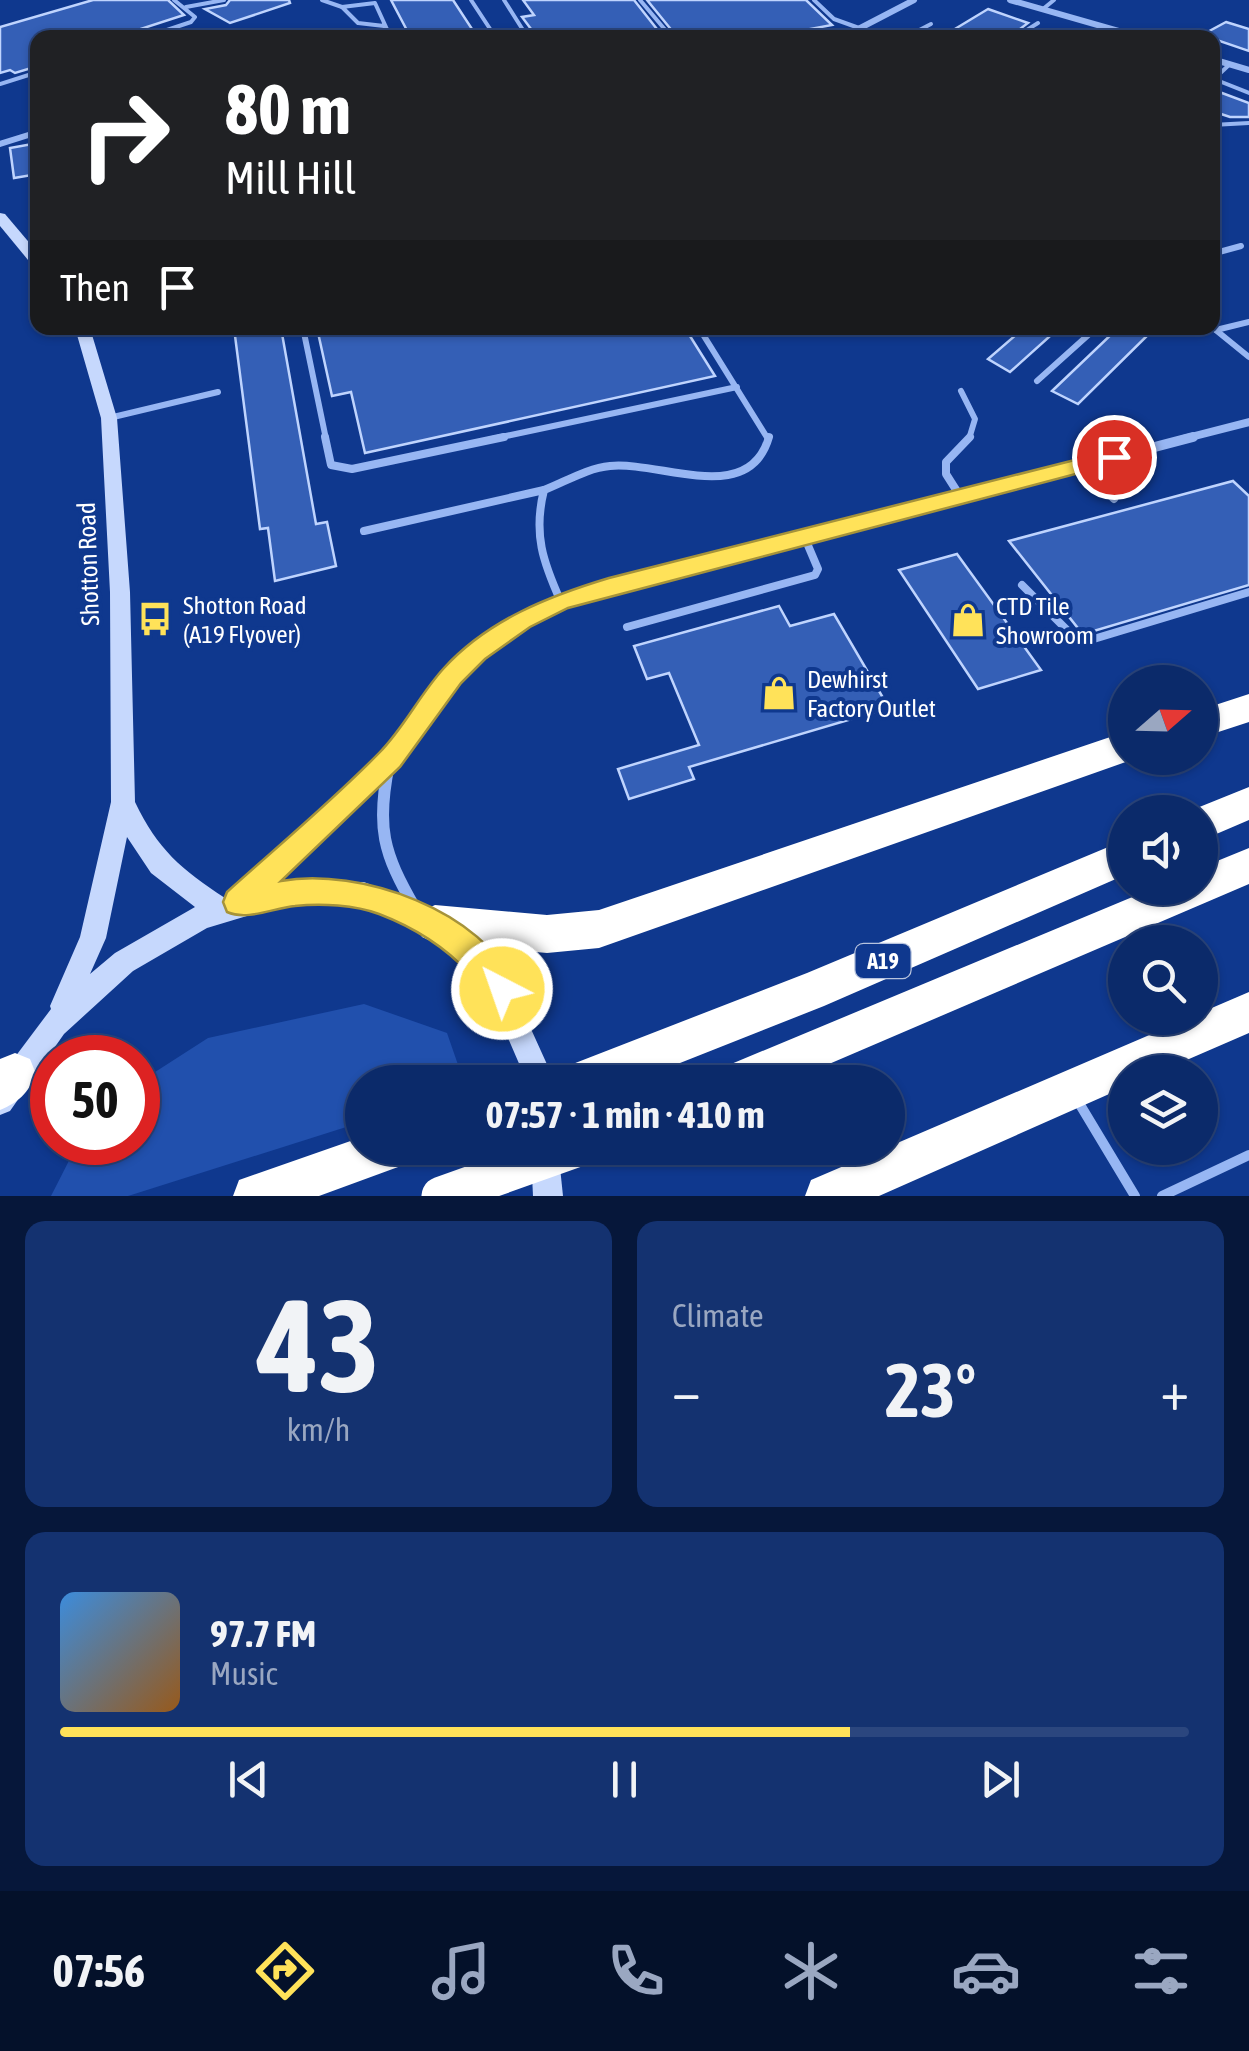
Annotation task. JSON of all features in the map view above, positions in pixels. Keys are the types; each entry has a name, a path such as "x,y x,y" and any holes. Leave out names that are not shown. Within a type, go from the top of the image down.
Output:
{"highway":[{"path":"1218,718 1249,708"},
{"path":"427,920 547,934 599,929 1108,753"},
{"path":"1218,816 1249,802"},
{"name":"A19","path":"630,1065 1108,864"},
{"name":"A19","path":"1218,879 1249,866"},
{"name":"A19","path":"780,1065 1157,905"},
{"path":"826,1196 1247,1016"},
{"path":"254,1196 345,1165"},
{"path":"441,1196 528,1165"}],"street":[{"path":"855,30 914,0"},
{"path":"1010,0 1115,30"},
{"path":"1220,61 1249,70"},
{"path":"0,144 30,135"},
{"path":"0,217 30,253"},
{"name":"Shotton Road","path":"52,1025 75,984 92,938 123,802 120,592 109,418 84,335"},
{"path":"228,905 390,759 452,676 476,652 522,621 561,602 804,536 1247,425"},
{"path":"390,759 380,806 381,842 427,920"},
{"name":"Shotton Road","path":"123,802 150,858 166,874 228,905"},
{"path":"5,1088 52,1025 134,953 166,932 228,905 297,892 330,891 379,900 427,920 480,962 502,989 531,1046 536,1065"},
{"path":"547,1165 548,1196"}],"lane":[{"path":"168,30 196,17 174,0"},
{"path":"186,7 224,0"},
{"path":"322,0 342,7 358,23 384,26"},
{"path":"471,0 490,30"},
{"path":"504,0 523,30"},
{"path":"640,0 665,30"},
{"path":"814,0 834,19 859,28"},
{"path":"1043,9 1054,0"},
{"path":"342,7 374,2 386,30"},
{"path":"1027,30 1038,23"},
{"path":"919,30 931,24"},
{"path":"1220,73 1230,64"},
{"path":"0,84 30,75"},
{"path":"1220,81 1249,93"},
{"path":"1220,125 1249,123"},
{"path":"1220,252 1241,246"},
{"path":"1220,327 1249,322"},
{"path":"1220,333 1249,358"},
{"path":"304,335 331,465 352,469 737,386"},
{"path":"364,531 544,490 611,466 723,477 754,466 768,452 769,437 704,335"},
{"path":"1037,381 1088,335"},
{"path":"960,496 946,474 946,462 968,443 975,427 972,410 961,391"},
{"path":"109,418 218,392"},
{"path":"1081,465 1114,499"},
{"path":"544,490 533,526 542,561 561,602"},
{"path":"627,627 815,576 818,569 804,536"},
{"path":"1022,585 1075,638 1087,641 1249,592"},
{"path":"1071,1090 1135,1196"},
{"path":"1162,1196 1249,1156"}],"shaded area":[{"path":"364,1004 447,1033 458,1065 345,1065 345,1127 128,1196 51,1196 67,1165 160,1165 160,1069 208,1038"}],"building":[{"path":"93,0 168,0 184,15 138,30 30,30 30,68 15,73 0,73 0,27"},
{"path":"230,0 290,3 230,23 205,9 226,5"},
{"path":"391,0 453,0 472,29 465,30 407,30"},
{"path":"523,0 634,0 658,30 532,30 522,17 534,15"},
{"path":"647,0 806,0 832,25 805,30 671,30"},
{"path":"988,9 1028,23 1019,30 953,30"},
{"path":"1226,22 1249,29 1249,51 1220,41 1220,30 1211,30"},
{"path":"1220,94 1249,103 1249,117 1220,114"},
{"path":"30,144 30,175 14,178 10,148"},
{"path":"235,335 282,335 316,524 327,522 336,566 275,581 268,528 260,529"},
{"path":"319,335 689,335 715,376 365,453 351,392 332,396"},
{"path":"1016,335 1051,335 1010,372 988,359"},
{"path":"1111,335 1148,335 1078,404 1052,391"},
{"path":"1233,481 1249,496 1249,585 1087,633 1081,632 1009,541"},
{"name":"CTD Tile Showroom","path":"957,554 1041,670 978,689 899,570"},
{"name":"Dewhirst Factory Outlet","path":"779,606 790,626 834,614 889,708 689,767 694,779 629,799 618,769 699,745 669,673 647,679 634,646"}],"place":[{"name":"Shotton Road (A19 Flyover)","path":"155,619"},
{"name":"CTD Tile Showroom","path":"968,620"},
{"name":"Dewhirst Factory Outlet","path":"779,693"}],"route":[{"path":"502,989 480,962 435,924 379,900 330,891 237,902 390,759 452,676 476,652 522,621 561,602 609,587 1114,457"}]}
